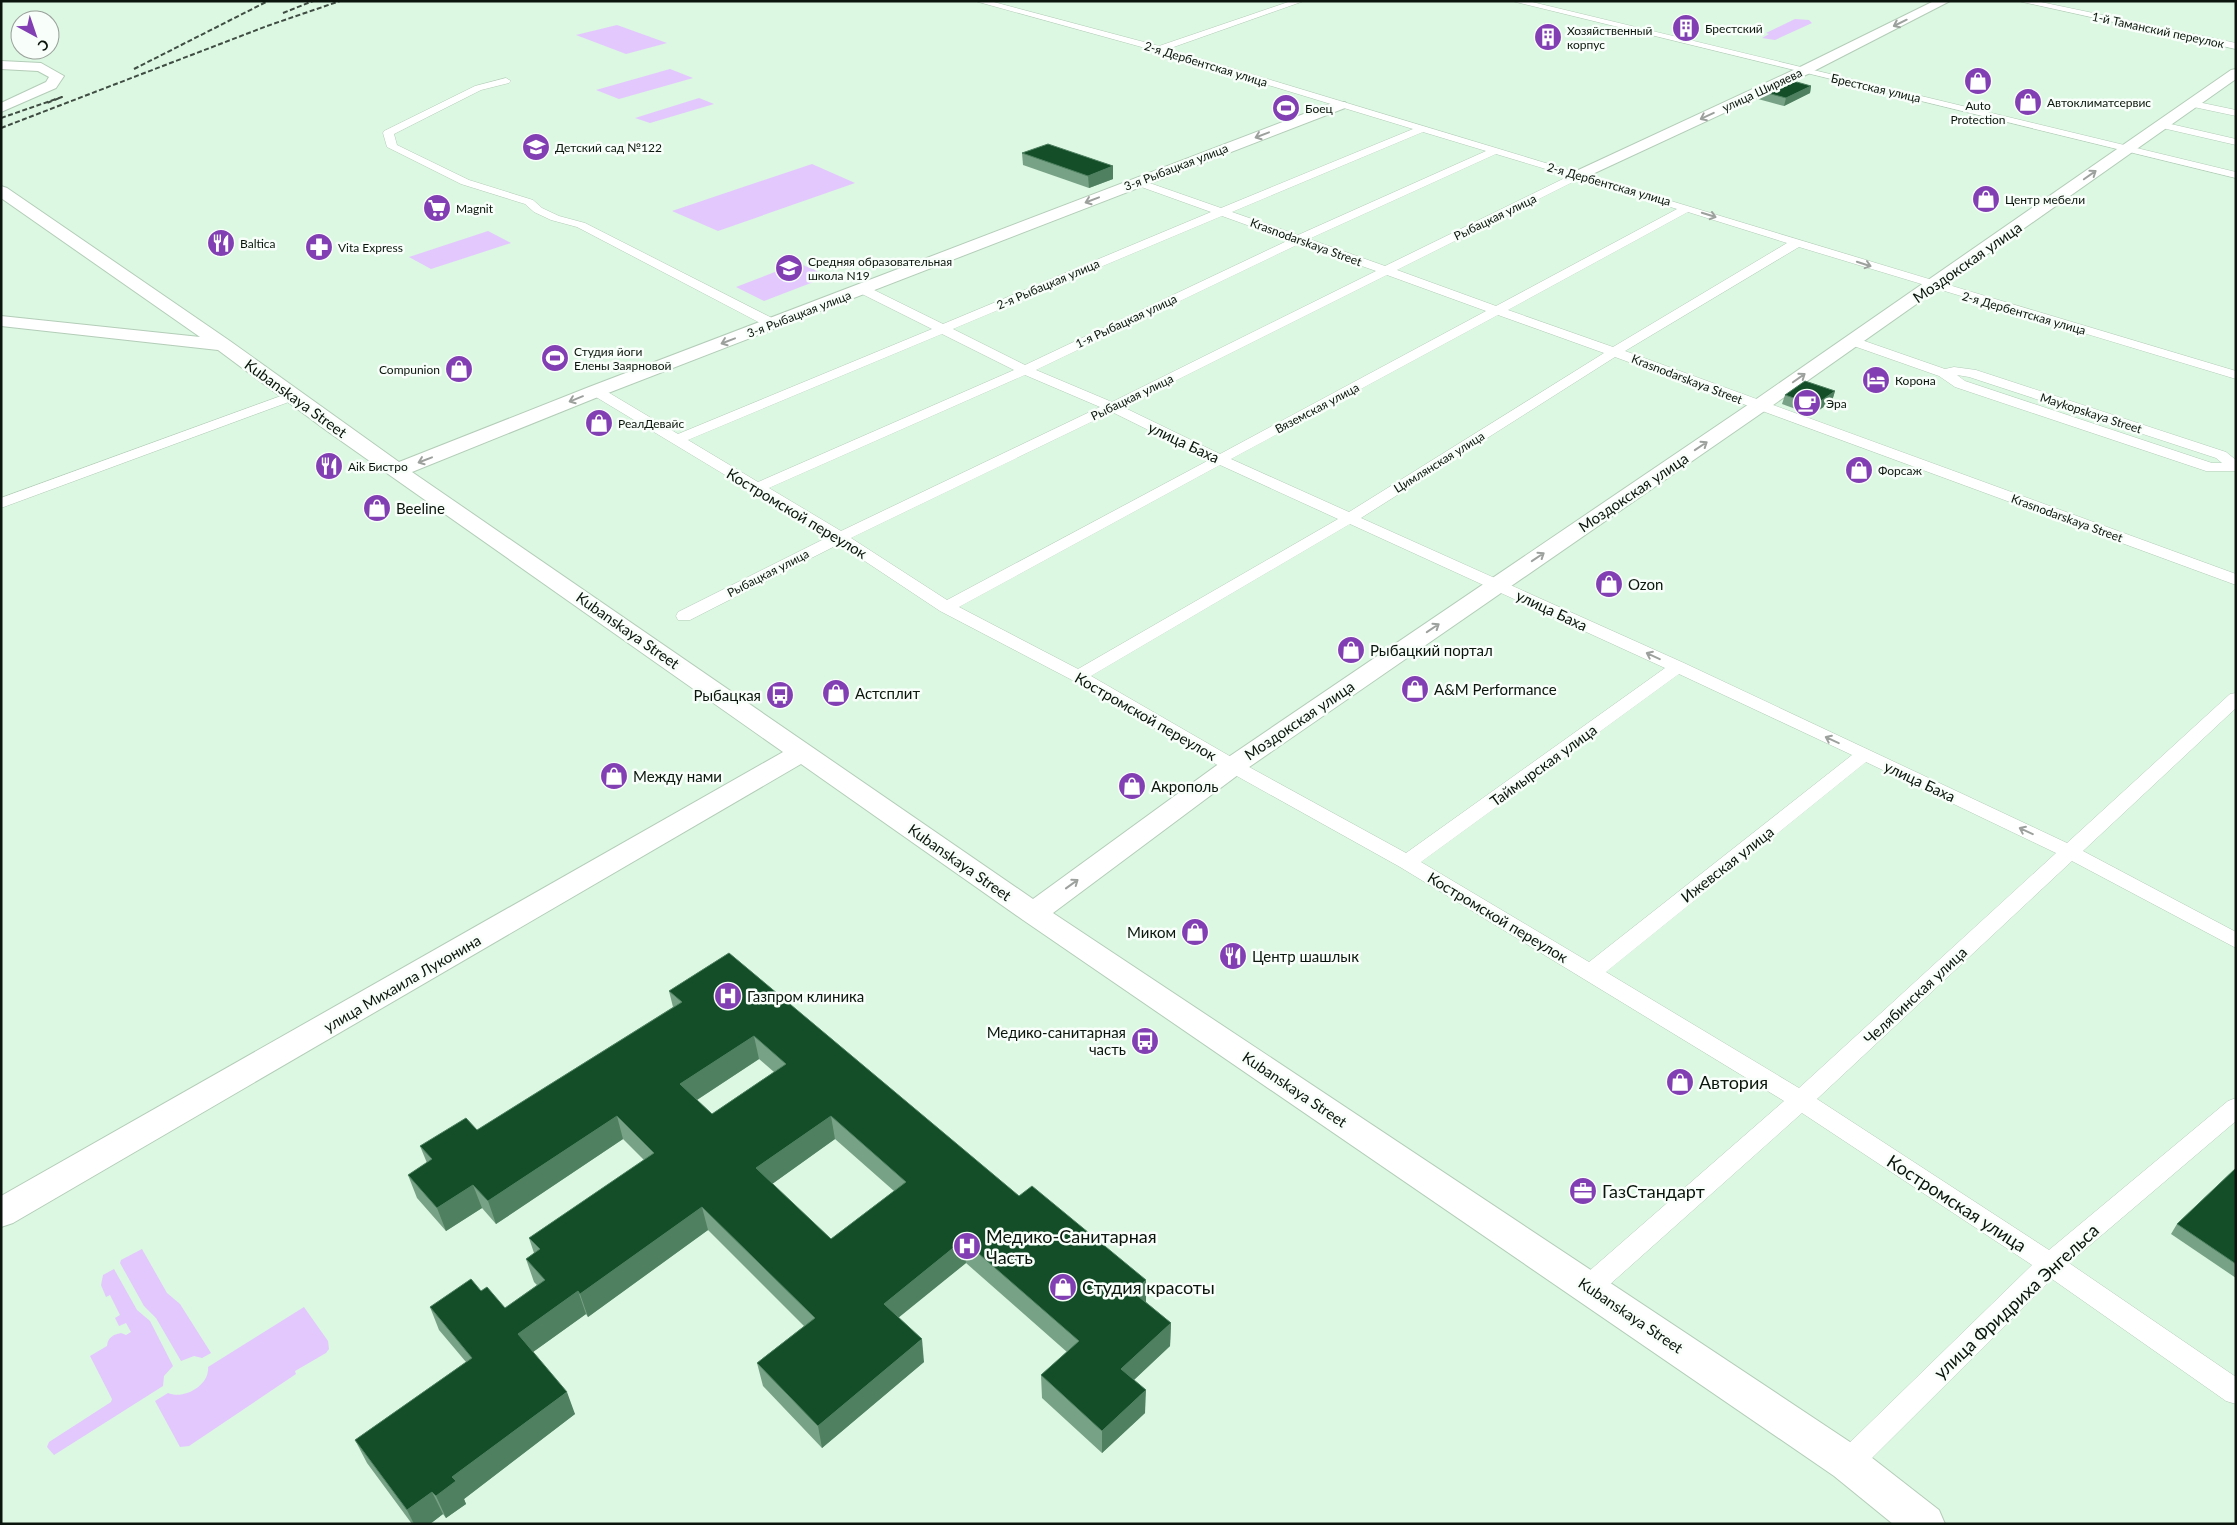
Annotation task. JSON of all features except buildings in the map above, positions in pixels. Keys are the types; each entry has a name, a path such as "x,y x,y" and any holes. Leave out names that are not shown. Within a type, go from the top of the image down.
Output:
{"main road":[{"name":"улица Ширяева","path":"1579,175 1803,71 1944,1"},
{"path":"1,65 41,68 57,76 51,85 1,108"},
{"name":"Моздокская улица","path":"1033,913 1233,766 1933,286 2236,73"},
{"name":"3-я Рыбацкая улица","path":"398,470 596,391 864,290 1137,182 1340,105"},
{"name":"Kubanskaya Street","path":"1,191 1033,913 1848,1463 1925,1524"},
{"path":"1,321 223,345"},
{"name":"улица Михаила Луконина","path":"1,1213 802,752"}],"street":[{"name":"2-я Дербентская улица","path":"979,1 1159,49 1687,208 1933,286 2236,375"},
{"path":"1159,49 1300,1"},
{"name":"Брестская улица","path":"1516,1 2236,174"},
{"name":"1-й Таманский переулок","path":"2022,1 2236,46"},
{"path":"506,81 478,88 388,133 392,147 465,182 529,202 538,210 555,218 581,225 773,324"},
{"path":"2193,104 2236,113"},
{"path":"2162,125 2236,142"},
{"name":"2-я Рыбацкая улица","path":"676,440 1420,128"},
{"name":"1-я Рыбацкая улица","path":"757,488 1025,370 1298,240 1494,151"},
{"name":"Рыбацкая улица","path":"684,616 840,537 1112,407 1579,175"},
{"name":"Krasnodarskaya Street","path":"1137,182 1499,310 2236,580"},
{"name":"Вяземская улица","path":"946,607 1687,208"},
{"name":"Цимлянская улица","path":"1078,676 1350,518 1614,352 1798,242"},
{"name":"улица Баха","path":"864,290 1025,370 1112,407 1222,460 1678,667 2070,852 2236,941"},
{"name":"Maykopskaya Street","path":"1853,341 1944,373 1960,384 2211,468 2235,467"},
{"name":"Костромской переулок","path":"596,391 840,537 946,607 1078,676 1233,766 1408,862 1801,1100"},
{"path":"1,503 292,396"},
{"name":"Таймырская улица","path":"1408,862 1678,667"},
{"name":"Челябинская улица","path":"1589,1287 1801,1100 2236,698"},
{"name":"Ижевская улица","path":"1590,972 1864,755"},
{"name":"Костромская улица","path":"1801,1100 2050,1264 2236,1392"},
{"name":"улица Фридриха Энгельса","path":"1848,1463 2050,1264 2236,1107"}],"shaded area":[{"path":"1795,19 1809,20 1812,23 1775,40 1762,38 1769,34 1766,33"},
{"path":"617,25 667,43 626,54 576,35"},
{"path":"670,69 693,78 619,99 596,90"},
{"path":"699,98 714,104 650,123 635,118"},
{"path":"812,164 855,183 718,231 672,211"},
{"path":"488,231 511,243 431,269 409,257"},
{"path":"798,263 829,276 764,301 736,287"},
{"path":"142,1249 167,1293 180,1304 211,1353 202,1358 194,1356 181,1361 156,1318 144,1306 120,1263 121,1260"},
{"path":"114,1269 137,1310 150,1321 173,1366 164,1376 163,1386 54,1455 47,1447 49,1442 111,1402 112,1399 90,1356 107,1346 108,1340 113,1336 121,1333 126,1335 131,1332 126,1323 119,1326 115,1318 120,1315 110,1295 106,1297 101,1285 103,1275"},
{"path":"304,1307 328,1341 329,1349 326,1353 295,1371 296,1374 189,1446 180,1447 155,1401 168,1393 174,1395 188,1393 195,1389 205,1380 208,1374 208,1367"}],"railway":[{"path":"134,69 268,1"},
{"path":"283,13 313,1"},
{"path":"1,128 267,26 340,1"},
{"path":"1,118 62,97 47,103"}],"place":[{"name":"Брестский","path":"1686,28"},
{"name":"Хозяйственный корпус","path":"1548,37"},
{"name":"Auto Protection","path":"1978,81"},
{"name":"Автоклиматсервис","path":"2028,102"},
{"name":"Боец","path":"1286,108"},
{"name":"Детский сад №122","path":"536,147"},
{"name":"Центр мебели","path":"1986,199"},
{"name":"Magnit","path":"437,208"},
{"name":"Baltica","path":"221,243"},
{"name":"Vita Express","path":"319,247"},
{"name":"Средняя образовательная школа N19","path":"789,268"},
{"name":"Студия йоги Елены Заярновой","path":"555,358"},
{"name":"Compunion","path":"459,369"},
{"name":"Корона","path":"1876,380"},
{"name":"Эра","path":"1807,403"},
{"name":"РеалДевайс","path":"599,423"},
{"name":"Aik Бистро","path":"329,466"},
{"name":"Форсаж","path":"1859,470"},
{"name":"Beeline","path":"377,508"},
{"name":"Ozon","path":"1609,584"},
{"name":"Рыбацкий портал","path":"1351,650"},
{"name":"A&M Performance","path":"1415,689"},
{"name":"Астсплит","path":"836,693"},
{"name":"Рыбацкая","path":"780,695"},
{"name":"Между нами","path":"614,776"},
{"name":"Акрополь","path":"1132,786"},
{"name":"Миком","path":"1195,932"},
{"name":"Центр шашлык","path":"1233,956"},
{"name":"Газпром клиника","path":"728,996"},
{"name":"Медико-санитарная часть","path":"1145,1041"},
{"name":"Автория","path":"1680,1082"},
{"name":"ГазСтандарт","path":"1583,1191"},
{"name":"Медико-Санитарная Часть","path":"967,1246"},
{"name":"Студия красоты","path":"1063,1287"}]}
